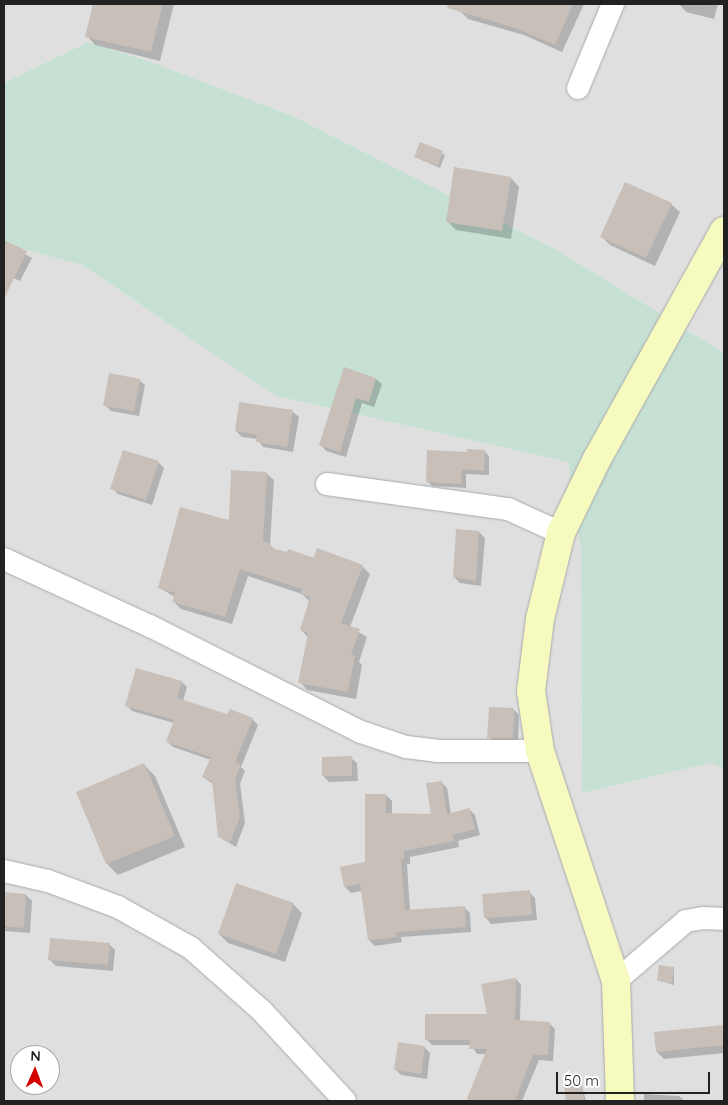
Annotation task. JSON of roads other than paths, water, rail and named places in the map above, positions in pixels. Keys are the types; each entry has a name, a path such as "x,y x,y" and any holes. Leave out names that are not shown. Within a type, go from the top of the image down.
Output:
{"street":[{"path":"578,88 613,4"},
{"path":"620,1101 616,981 540,751 531,691 540,619 561,533 597,459 724,231"},
{"path":"327,484 508,509 561,533"},
{"path":"4,559 150,626 361,732 406,747 437,751 540,751"},
{"path":"4,871 48,882 118,907 191,948 262,1011 345,1101"},
{"path":"616,981 686,922 703,918 724,919"}]}
